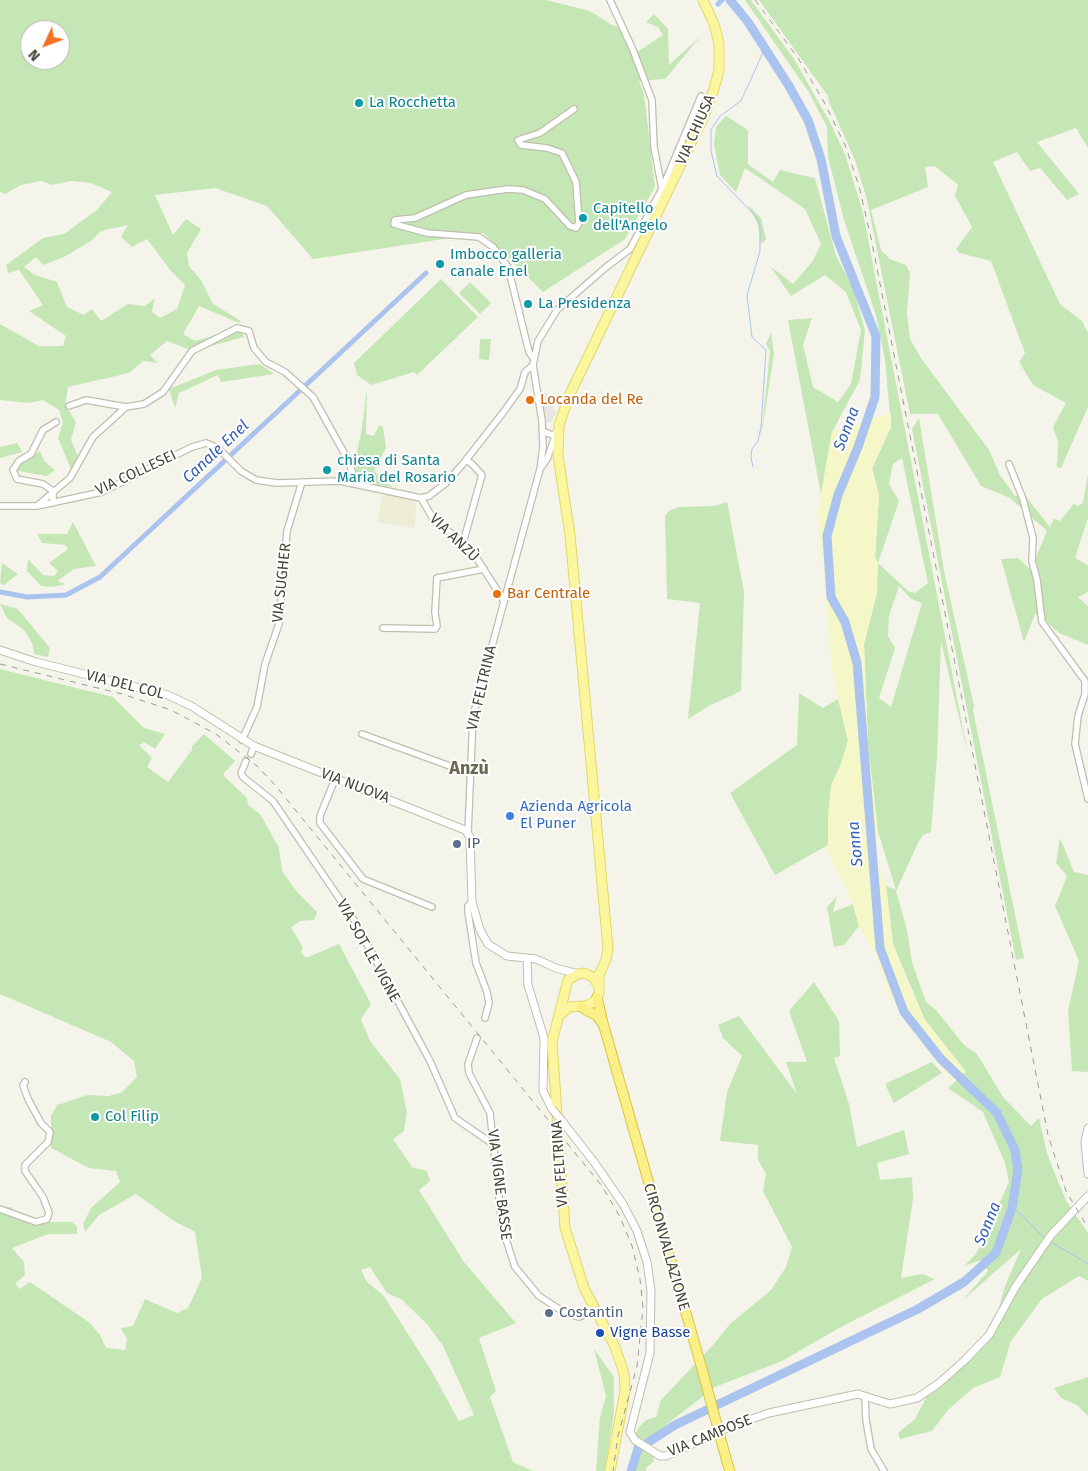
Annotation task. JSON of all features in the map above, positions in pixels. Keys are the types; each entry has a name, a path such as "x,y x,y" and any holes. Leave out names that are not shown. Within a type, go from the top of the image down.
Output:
{"highway":[{"name":"CIRCONVALLAZIONE","path":"598,997 603,1023 730,1471"},
{"path":"579,1006 597,1016 603,1023"}],"main road":[{"name":"VIA CHIUSA","path":"633,252 704,116 719,70 717,37 714,24 703,0"},
{"name":"VIA FELTRINA","path":"598,997 599,975 608,952 570,535 558,456 558,429 570,394 633,252"},
{"path":"579,1006 569,1000 566,988 568,980 597,966 608,952"},
{"name":"VIA FELTRINA","path":"581,973 593,977 598,985"},
{"name":"VIA FELTRINA","path":"566,988 561,1014 554,1026 552,1042 563,1216 577,1269 595,1310 619,1356 625,1379 624,1399 614,1438 610,1471"},
{"path":"561,1014 569,1008 591,1004 598,997"}],"street":[{"path":"610,0 634,50 652,100 654,147 662,189"},
{"path":"540,469 542,431 533,365 538,341 557,310 605,268 633,252 701,96"},
{"path":"533,358 529,352 508,267 493,247 479,237 427,233 394,224 395,220 415,218 466,195 508,189 530,192 545,200 570,226 576,228 579,223 576,182 562,153 547,148 521,145 518,140 540,133 574,109"},
{"path":"68,406 86,400 126,407 144,404 162,392 192,351 237,328 249,331 254,348 266,362 296,381 313,397 348,460 354,477 354,484"},
{"path":"421,498 446,483 466,460 520,390 525,372 533,365"},
{"path":"37,506 70,478 93,437 126,407"},
{"path":"53,491 43,484 17,479 13,470 19,461 31,454 43,430 56,422"},
{"path":"542,431 552,435 558,429"},
{"name":"VIA FELTRINA","path":"558,429 548,460 540,469 473,716 468,833 472,902 480,930 488,944 503,955 541,960 556,968 581,973"},
{"name":"VIA COLLESEI","path":"0,506 37,506 102,492 199,444 212,444 224,453 244,474 256,480 277,483 340,482 421,498"},
{"path":"463,543 482,475 466,460"},
{"path":"1009,464 1023,499 1031,533 1032,561 1037,580 1042,622 1085,681 1085,694 1078,716 1075,744 1088,799"},
{"name":"VIA SUGHER","path":"242,740 257,707 265,664 280,624 287,531 302,482"},
{"path":"53,491 53,503"},
{"name":"VIA ANZÙ","path":"421,498 435,522 463,543 484,569 504,601"},
{"path":"383,628 435,628 437,626 435,612 437,578 484,569"},
{"name":"VIA DEL COL","path":"0,650 36,662 168,696 193,707 242,740"},
{"path":"362,734 470,773"},
{"name":"VIA NUOVA","path":"242,740 335,779 451,823 468,833"},
{"path":"251,754 254,746"},
{"name":"VIA SOT LE VIGNE","path":"246,761 241,773 243,777 273,801 354,920 430,1061 456,1118 493,1144"},
{"path":"335,779 319,820 326,831 363,879 432,907"},
{"path":"472,902 468,906 468,912 476,963 489,1003 485,1018"},
{"name":"VIA CAMPOSE","path":"527,959 528,985 544,1038 543,1091 552,1109 594,1162 623,1204 637,1231 647,1262 651,1290 650,1353 630,1432 635,1440 657,1455 666,1456 734,1425 769,1413 836,1398 858,1394 890,1404 917,1398 938,1384 989,1335 1016,1286 1051,1235 1088,1196"},
{"path":"556,968 563,976 566,988"},
{"name":"VIA VIGNE BASSE","path":"477,1038 468,1064 469,1073 490,1113 502,1227 515,1267 539,1296 566,1313 579,1317 595,1310"},
{"path":"0,1209 36,1222 47,1219 49,1213 44,1197 25,1171 25,1166 48,1142 50,1132 41,1123 28,1099 24,1085 25,1082"},
{"path":"1088,1128 1085,1142 1088,1174"},
{"path":"865,1396 866,1420 871,1449 884,1471"}],"shaded area":[{"path":"0,0 546,0 590,11 612,25 620,27 637,52 663,35 658,27 646,22 654,14 668,29 669,65 701,36 665,79 639,81 644,94 655,187 625,239 543,292 483,233 313,259 267,206 215,188 155,195 173,235 186,219 201,229 187,253 189,266 201,280 213,304 241,321 239,323 199,306 183,334 195,341 240,328 244,337 193,351 167,341 150,355 158,363 143,361 129,373 68,387 65,405 76,422 71,440 78,456 71,469 58,438 63,422 59,410 43,400 29,403 0,400 0,324 39,346 63,346 66,336 29,311 43,305 19,270 8,273 6,265 43,238 64,234 97,210 112,192 91,183 71,181 52,185 41,181 21,185 5,194 0,192","holes":["128,225 121,237 132,247 147,239 171,271 185,285 177,309 160,318 152,312 155,298 145,306 128,304 101,321 92,309 84,315 67,307 57,282 35,275 24,267 36,257 43,265 64,257 91,241 101,231"]},
{"path":"745,0 751,0 794,59 831,124 846,157 863,213 968,755 941,642 937,757 931,832 923,835 918,843 896,891 907,930 912,962 926,1002 936,1010 964,1045 977,1054 1003,1097 1031,1126 1039,1118 1047,1153 1057,1179 1067,1202 1088,1233 1088,1281 1079,1276 1042,1299 1011,1341 1000,1377 973,1388 948,1410 932,1431 900,1439 898,1433 915,1419 928,1394 991,1337 1005,1286 1021,1249 962,1301 988,1271 981,1260 964,1266 976,1254 1009,1182 1005,1163 983,1112 948,1088 966,1072 925,1020 893,944 886,886 896,890 878,832 868,745 864,644 877,593 875,557 879,495 872,468 891,427 885,360 876,315 844,220 828,157 827,127 808,91","holes":["902,458 928,583 915,593 908,591 878,563 899,501 889,484 893,464","899,586 911,599 922,603 891,707 879,698 895,648 888,636 889,616"]},
{"path":"759,0 1088,0 1088,148 1076,128 1037,142 1079,194 1067,200 1040,168 1030,171 1017,152 993,162 1060,304 1082,321 1088,333 1088,407 1061,468 1057,467 1058,441 1053,427 1066,403 1033,385 1019,362 1025,353 991,261 959,253 956,249 972,227 955,196 958,185 935,166 925,167 928,187 871,210 881,250 890,259 906,265 910,273 907,313 910,339 921,358 989,450 1000,475 1015,496 1023,493 1050,527 1054,519 1060,521 1074,504 1078,506 1083,503 1088,474 1088,518 1075,558 1088,565 1088,592 1078,597 1088,606 1088,645 1059,633 1035,614 1024,642 1001,559 1018,558 1031,570 1047,531 1010,498 981,486 938,414 910,414 867,200 855,160 828,96"},
{"path":"726,116 748,130 748,164 773,182 780,170 815,178 836,256 853,288 865,330 860,380 832,432 821,494 788,320 812,318 803,345 813,387 838,402 851,384 861,330 846,292 825,275 791,296 770,266 793,284 812,262 821,244 805,209 745,168 736,192 720,175 714,145 716,127"},
{"path":"747,204 761,218 766,239 761,244 758,224"},
{"path":"441,279 478,317 417,375 414,372 371,385 357,375 354,363"},
{"path":"470,282 491,303 480,314 459,293"},
{"path":"771,333 774,354 761,438 770,351 766,344"},
{"path":"480,339 491,339 489,360 479,359"},
{"path":"260,364 274,374 221,382 218,375 179,393 175,408 169,389 216,370"},
{"path":"367,389 366,434 374,436 379,425 383,427 386,448 374,471 392,487 359,481 354,463 361,434"},
{"path":"546,392 556,413 551,423 544,422 540,393"},
{"path":"919,418 944,571 974,706 973,710 1024,958 1016,960 912,429"},
{"path":"17,443 22,452 0,458 0,447"},
{"path":"40,451 44,461 55,470 47,476 18,471 16,465"},
{"path":"383,493 416,499 415,528 377,522"},
{"path":"727,502 744,592 741,691 709,706 688,719 700,603 667,599 665,516 669,511 678,507 714,506"},
{"path":"73,522 96,566 74,569 57,581 66,584 53,587 41,586 27,571 28,559 43,575 54,576 58,571 49,563 68,549 65,545 42,543 37,534 67,534"},
{"path":"2,563 18,574 4,585 0,583"},
{"path":"0,604 18,609 50,648 48,657 34,654 32,643 25,631 7,618"},
{"path":"0,669 113,697 144,728 165,734 155,749 144,742 139,745 152,758 147,767 168,782 192,750 192,746 204,734 235,761 224,773 224,776 247,798 248,805 260,814 279,848 282,871 298,893 317,912 314,920 300,921 291,927 303,948 301,952 306,958 339,944 371,1004 361,1019 370,1041 400,1079 407,1112 404,1131 393,1139 412,1167 427,1171 430,1181 419,1190 464,1262 516,1323 479,1338 496,1391 490,1397 513,1462 533,1471 0,1471 0,1208 11,1207 26,1222 72,1222 77,1227 77,1234 48,1234 12,1248 24,1262 25,1275 15,1284 20,1289 30,1282 90,1323 100,1335 106,1348 125,1350 127,1339 121,1328 133,1326 145,1299 177,1313 188,1308 202,1278 195,1232 174,1221 136,1194 99,1215 85,1232 83,1224 91,1208 120,1182 116,1171 89,1168 51,1148 51,1116 57,1105 88,1095 108,1096 121,1093 137,1077 134,1061 111,1042 0,994","holes":["370,1267 387,1293 401,1299 427,1324 443,1346 474,1415 459,1421 431,1370 383,1295 367,1282 361,1270"]},
{"path":"799,693 823,708 838,699 848,741 841,764 831,786 828,845 775,875 730,793 797,745"},
{"path":"1060,838 1074,872 1088,875 1088,1072 1072,1071 1068,1010 1079,961 1055,906 1067,876 1056,863"},
{"path":"837,896 833,912 853,904 859,926 844,945 834,947 827,907"},
{"path":"814,982 839,1021 840,1056 834,1058 849,1104 857,1147 904,1130 909,1154 877,1163 880,1180 912,1177 913,1199 901,1278 922,1274 935,1279 839,1328 782,1361 715,1387 648,1439 654,1461 646,1468 646,1471 634,1471 633,1443 638,1428 646,1420 656,1417 661,1400 713,1345 730,1324 771,1290 786,1267 792,1247 763,1191 766,1174 758,1160 758,1145 720,1141 727,1092 742,1056 723,1038 718,1025 739,1016 797,1094 786,1062 807,1062 789,1011"},
{"path":"932,1062 942,1073 894,1103 885,1084"},
{"path":"594,1349 614,1377 614,1413 605,1471 596,1471 600,1417 606,1396"},
{"path":"1088,1377 1088,1416 1077,1405 1061,1398 1054,1388"}],"sand":[{"path":"891,413 891,427 872,468 879,495 875,557 878,563 877,593 864,644 868,745 878,832 874,858 886,886 893,944 908,983 925,1020 966,1072 951,1080 906,1023 888,991 876,956 859,926 853,904 828,852 828,815 831,786 841,764 848,741 832,670 818,514 832,432"}],"waterway":[{"name":"Canale Enel","path":"718,4 722,0"},
{"name":"Sonna","path":"631,1471 638,1449 675,1425 918,1309 964,1282 996,1253 1012,1208 1018,1170 1015,1150 997,1113 941,1059 904,1012 880,948 857,663 845,622 831,597 827,536 838,495 858,447 875,397 876,336 836,236 821,159 808,120 789,86 748,22 730,0"},
{"path":"753,467 752,449 758,441 761,427 766,350 752,337 747,295 760,251 760,226 757,218 717,176 711,151 711,130 720,116 741,101 765,48"},
{"name":"Canale Enel","path":"0,592 27,597 66,595 100,577 426,273"},
{"path":"1012,1208 1021,1214 1044,1238"},
{"path":"1051,1242 1088,1264"}],"railway":[{"path":"755,0 798,58 823,100 845,145 859,186 871,238 1048,1135 1066,1191 1088,1228"},
{"path":"0,664 122,694 171,710 216,734 257,766 275,785 602,1186 620,1217 632,1246 640,1279 643,1308 637,1366 618,1436 613,1471"}],"place":[{"name":"La Rocchetta","path":"359,103"},
{"name":"Capitello dell'Angelo","path":"583,218"},
{"name":"Imbocco galleria canale Enel","path":"440,264"},
{"name":"La Presidenza","path":"528,304"},
{"name":"Locanda del Re","path":"530,400"},
{"name":"chiesa di Santa Maria del Rosario","path":"327,470"},
{"name":"Bar Centrale","path":"497,594"},
{"name":"Azienda Agricola El Puner","path":"510,816"},
{"name":"IP","path":"457,844"},
{"name":"Col Filip","path":"95,1117"},
{"name":"Costantin","path":"549,1313"},
{"name":"Vigne Basse","path":"600,1333"}],"district":[{"name":"Anzù","path":"469,769"}]}
